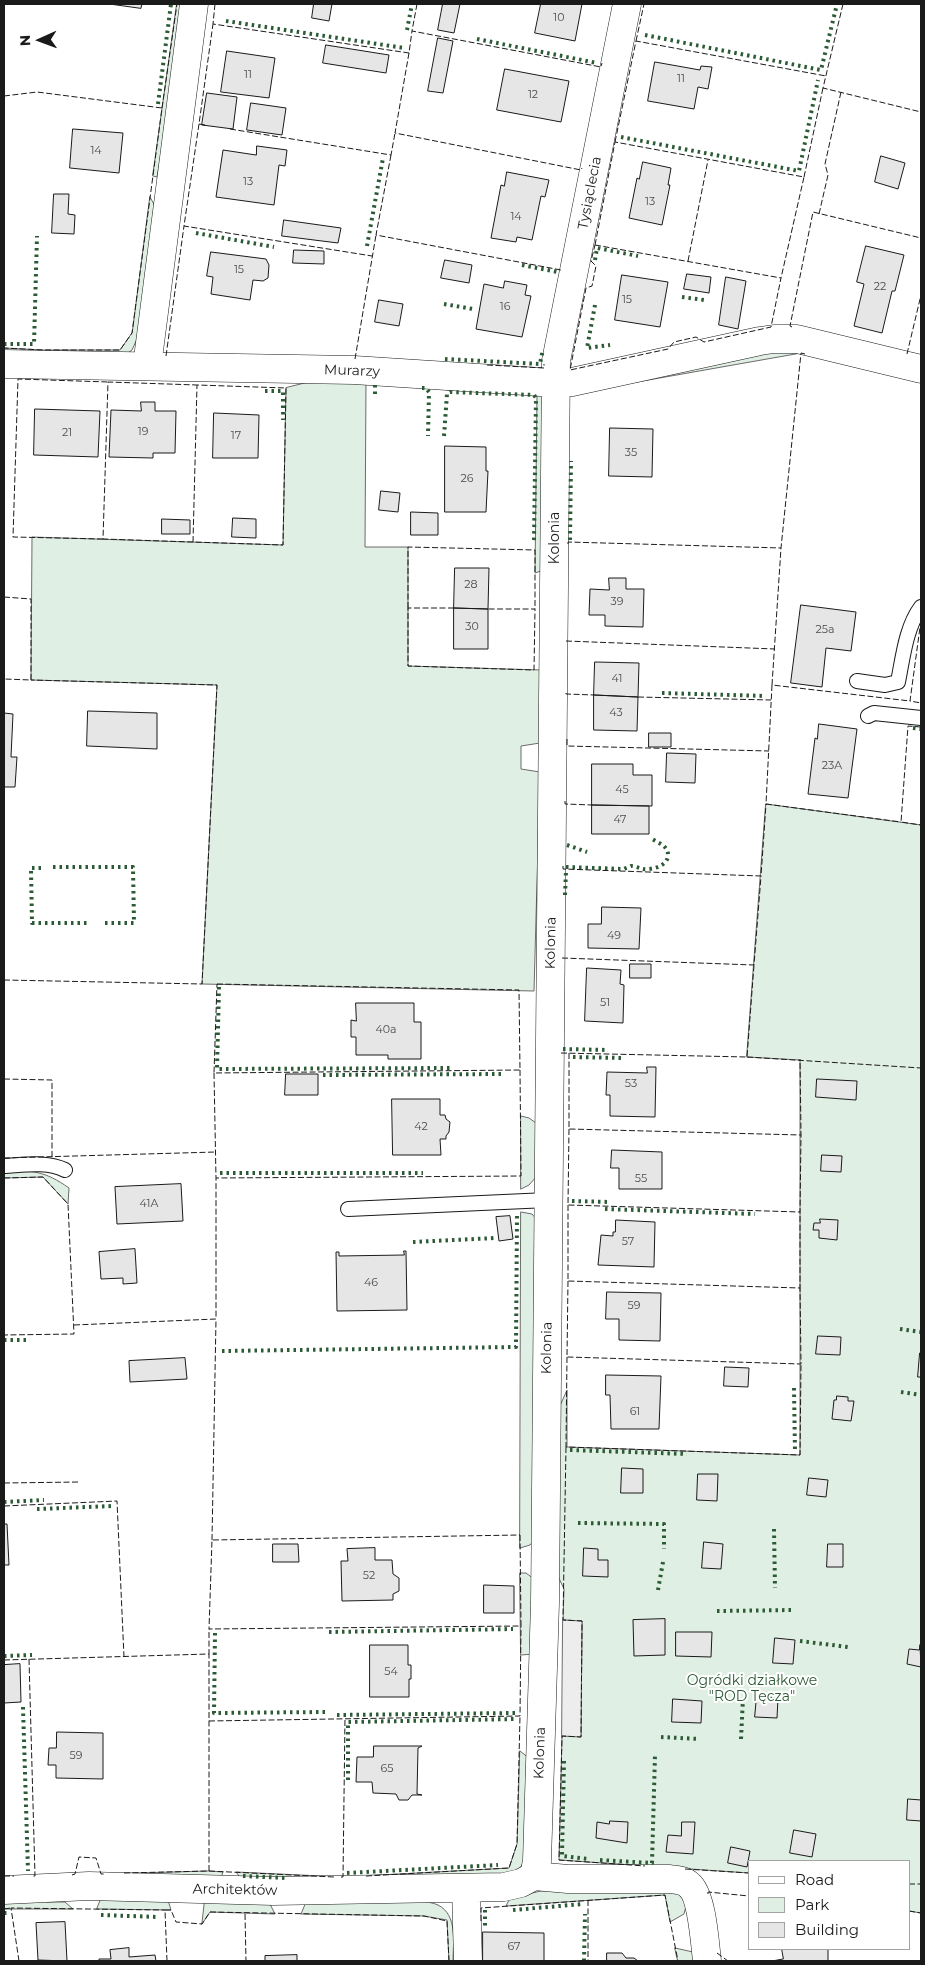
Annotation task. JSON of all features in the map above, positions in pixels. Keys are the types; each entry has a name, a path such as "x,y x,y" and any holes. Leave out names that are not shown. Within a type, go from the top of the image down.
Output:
{"street":[{"path":"147,366 194,4"},
{"name":"Tysiąclecia","path":"556,383 556,361 627,4"},
{"path":"556,383 572,382 760,341 788,338 921,369"},
{"name":"Murarzy","path":"4,364 354,370 556,383"},
{"name":"Kolonia","path":"534,1876 537,1861 545,1603 556,383"},
{"name":"Architektów","path":"4,1890 89,1886 273,1891 504,1887 521,1883 534,1876 568,1880 683,1881 690,1886 697,1898 707,1961"},
{"path":"466,1888 468,1961"}],"lane":[{"path":"856,681 885,685 898,682 914,616 921,607"},
{"path":"868,716 874,713 921,718"},
{"path":"4,1166 44,1165 57,1166 65,1170"},
{"path":"348,1209 548,1200"}],"green space":[{"path":"177,4 184,4 157,177 153,176"},
{"path":"150,197 156,208 137,339 132,350 125,355 4,356 4,348 120,350 132,333"},
{"path":"754,351 801,353 586,391"},
{"path":"313,381 366,382 365,547 408,547 408,666 541,670 540,743 521,746 521,769 540,772 534,991 202,984 217,685 31,680 32,537 283,545 286,388"},
{"path":"452,386 535,391 545,397 544,570 535,573 537,394 447,390"},
{"name":"Ogródki działkowe \"ROD Tęcza\"","path":"766,804 921,825 921,1913 910,1911 910,1860 748,1860 748,1873 559,1860 562,1736 581,1736 582,1621 563,1620 564,1589 557,1574 555,1417 567,1390 567,1447 800,1455 800,1060 747,1057"},
{"path":"521,1116 529,1118 536,1123 536,1177 529,1185 521,1189"},
{"path":"4,1171 31,1171 53,1178 69,1188 68,1204 43,1177 4,1178"},
{"path":"521,1212 532,1214 537,1220 536,1537 530,1545 520,1548"},
{"path":"520,1573 526,1573 534,1579 534,1654 521,1655"},
{"path":"520,1751 530,1759 524,1862 519,1869 511,1874 242,1880 236,1872 343,1877 509,1868 517,1844"},
{"path":"223,1872 221,1878 101,1874"},
{"path":"654,1887 680,1892 686,1906 684,1914 670,1922 665,1895 506,1906 510,1898 541,1891"},
{"path":"30,1895 47,1902 65,1902 73,1909 4,1909 4,1897"},
{"path":"101,1899 168,1900 171,1910 97,1909"},
{"path":"205,1900 269,1902 275,1914 210,1912 202,1924"},
{"path":"422,1901 438,1905 449,1915 454,1938 453,1961 449,1961 447,1920 424,1916 301,1914 306,1902"},
{"path":"675,1948 693,1952 695,1961 678,1961"}],"shaded area":[{"path":"563,1620 582,1621 581,1737 562,1736"}],"building":[{"path":"110,4 142,4 141,8"},
{"path":"314,4 332,4 329,21 312,18"},
{"path":"443,4 460,4 454,33 438,30"},
{"path":"541,4 582,4 575,41 535,33"},
{"path":"438,38 453,41 443,93 428,91"},
{"path":"326,45 389,55 386,73 323,63"},
{"path":"227,51 275,58 269,98 221,92"},
{"path":"655,62 700,70 701,66 712,67 708,89 698,87 694,109 648,101"},
{"path":"505,69 569,81 561,122 497,110"},
{"path":"207,93 237,97 233,129 202,125"},
{"path":"251,103 286,108 282,135 247,130"},
{"path":"73,129 123,133 119,173 70,168"},
{"path":"257,146 287,150 285,166 279,165 274,205 216,197 223,150 256,155"},
{"path":"881,156 905,163 898,189 875,182"},
{"path":"643,162 671,168 668,185 670,185 662,225 629,218 637,178 639,179"},
{"path":"507,172 549,180 545,197 541,196 532,240 517,237 516,242 491,238 501,185 504,186"},
{"path":"54,194 69,194 68,214 75,215 74,234 52,233"},
{"path":"284,220 341,228 338,243 282,236"},
{"path":"866,246 904,255 895,291 892,291 882,333 854,326 864,284 857,282"},
{"path":"294,250 324,251 324,264 293,263"},
{"path":"211,252 266,259 269,265 268,278 263,281 253,280 250,300 211,294 213,277 207,276"},
{"path":"445,260 472,265 469,283 441,278"},
{"path":"687,274 711,277 709,293 684,289"},
{"path":"622,275 668,282 660,327 615,320"},
{"path":"726,277 746,281 738,329 719,325"},
{"path":"505,281 527,285 525,295 531,296 522,337 476,329 484,284 503,288"},
{"path":"379,300 403,304 399,326 375,322"},
{"path":"141,402 155,402 155,411 176,411 175,453 153,453 153,458 109,457 111,410 141,411"},
{"path":"35,409 100,411 98,457 34,455"},
{"path":"214,413 259,415 258,458 213,458"},
{"path":"610,428 653,429 652,477 609,476"},
{"path":"445,446 486,447 486,471 488,471 486,512 445,512"},
{"path":"381,491 400,493 398,512 379,510"},
{"path":"411,512 438,513 438,535 411,535"},
{"path":"233,518 256,519 256,538 232,537"},
{"path":"162,519 190,520 190,534 162,534"},
{"path":"455,568 489,568 488,609 454,608"},
{"path":"609,578 626,578 626,589 644,589 643,627 605,626 605,615 589,615 590,589 609,590"},
{"path":"801,605 856,612 851,651 826,648 822,687 791,683"},
{"path":"454,608 488,609 488,649 454,649"},
{"path":"595,662 639,663 638,697 594,695"},
{"path":"594,695 638,697 637,731 594,730"},
{"path":"88,711 157,713 157,749 87,746"},
{"path":"4,713 13,714 11,757 17,757 15,787 4,787"},
{"path":"819,724 857,729 848,798 808,794 815,738 817,739"},
{"path":"649,733 671,733 671,747 649,747"},
{"path":"667,753 696,754 695,783 666,782"},
{"path":"592,764 633,764 633,775 652,775 652,806 592,805"},
{"path":"592,805 649,806 649,834 592,834"},
{"path":"602,907 641,908 639,949 588,948 588,924 601,924"},
{"path":"630,964 651,964 651,978 630,978"},
{"path":"587,968 621,970 620,984 624,985 623,1023 585,1021"},
{"path":"356,1003 414,1003 414,1022 421,1022 421,1059 388,1059 388,1055 356,1055 356,1037 351,1037 351,1020 356,1021"},
{"path":"647,1067 656,1067 655,1117 610,1116 610,1095 606,1095 607,1072 647,1073"},
{"path":"286,1074 318,1074 318,1095 285,1095"},
{"path":"817,1079 857,1081 856,1100 816,1097"},
{"path":"392,1099 440,1099 440,1115 445,1115 446,1119 450,1122 446,1139 440,1139 441,1155 393,1155"},
{"path":"612,1150 662,1152 662,1189 619,1189 619,1168 611,1168"},
{"path":"822,1155 842,1156 841,1172 821,1171"},
{"path":"181,1184 183,1221 117,1224 115,1187"},
{"path":"510,1216 513,1239 499,1241 496,1217"},
{"path":"820,1219 838,1220 837,1240 819,1238 819,1230 813,1230 814,1223 820,1223"},
{"path":"616,1220 655,1222 654,1267 598,1265 601,1235 613,1236"},
{"path":"135,1249 137,1283 123,1284 123,1278 101,1279 99,1252"},
{"path":"404,1251 406,1251 407,1310 337,1311 336,1252 339,1252 339,1256 404,1255"},
{"path":"607,1292 661,1293 660,1341 619,1340 619,1319 606,1319"},
{"path":"818,1336 841,1337 840,1355 816,1354"},
{"path":"920,1353 921,1377 918,1377"},
{"path":"185,1358 187,1379 130,1382 129,1361"},
{"path":"725,1367 749,1368 748,1387 724,1386"},
{"path":"606,1375 661,1376 659,1429 611,1429 610,1395 606,1395"},
{"path":"837,1396 848,1397 848,1401 854,1401 851,1421 832,1419 834,1400 836,1400"},
{"path":"622,1468 643,1469 643,1493 621,1493"},
{"path":"698,1474 718,1474 717,1501 697,1500"},
{"path":"809,1478 828,1480 826,1497 807,1495"},
{"path":"4,1524 7,1524 9,1565 4,1565"},
{"path":"704,1542 723,1544 721,1569 702,1568"},
{"path":"273,1544 298,1544 299,1562 273,1562"},
{"path":"828,1544 843,1544 843,1567 827,1567"},
{"path":"375,1548 375,1560 392,1560 393,1574 399,1578 399,1591 393,1594 393,1600 342,1601 341,1561 348,1561 347,1549"},
{"path":"584,1548 598,1549 598,1560 608,1560 608,1577 583,1576"},
{"path":"484,1585 514,1586 514,1613 484,1613"},
{"path":"665,1619 665,1655 634,1656 633,1620"},
{"path":"676,1632 712,1632 711,1657 676,1656"},
{"path":"775,1638 795,1640 793,1664 773,1663"},
{"path":"370,1645 408,1645 408,1665 411,1665 409,1697 370,1697"},
{"path":"920,1645 921,1667 907,1664 909,1649 919,1650"},
{"path":"20,1664 21,1702 4,1703 4,1665"},
{"path":"757,1696 778,1698 777,1718 755,1717"},
{"path":"673,1699 702,1701 701,1723 672,1722"},
{"path":"57,1732 103,1733 103,1779 56,1778 56,1765 48,1765 49,1748 56,1748"},
{"path":"374,1746 422,1746 418,1748 417,1794 422,1795 412,1795 408,1800 399,1800 396,1794 373,1793 372,1782 356,1782 357,1757 373,1757"},
{"path":"908,1799 921,1800 921,1821 907,1820"},
{"path":"610,1821 628,1822 627,1843 596,1838 597,1822 609,1824"},
{"path":"682,1822 695,1822 693,1854 666,1852 668,1835 681,1836"},
{"path":"794,1830 816,1834 812,1857 790,1853"},
{"path":"731,1847 750,1851 747,1867 728,1863"},
{"path":"65,1922 67,1961 38,1960 36,1923"},
{"path":"483,1932 544,1933 544,1961 483,1961"},
{"path":"129,1948 129,1957 155,1955 156,1961 99,1961 99,1959 111,1959 110,1950"},
{"path":"782,1950 828,1950 828,1961 772,1961 783,1959"},
{"path":"607,1953 622,1953 626,1958 634,1958 638,1961 607,1961"},
{"path":"297,1955 297,1961 265,1961 265,1956"}],"hedge":[{"path":"158,104 171,4"},
{"path":"407,30 412,4"},
{"path":"645,35 821,70 837,4"},
{"path":"226,21 404,48"},
{"path":"477,39 597,63"},
{"path":"621,137 799,171 818,80"},
{"path":"367,246 383,158"},
{"path":"196,233 274,247"},
{"path":"4,344 34,344 37,236"},
{"path":"595,260 597,248 638,256"},
{"path":"522,265 558,272"},
{"path":"682,297 704,300"},
{"path":"444,304 473,309"},
{"path":"595,305 587,348 610,345"},
{"path":"445,359 540,364 543,349"},
{"path":"375,384 375,394"},
{"path":"422,388 426,388 429,392 428,436"},
{"path":"265,391 283,391 283,420"},
{"path":"444,436 447,394 450,392 534,395 536,398 534,541"},
{"path":"570,540 571,461"},
{"path":"662,693 766,696"},
{"path":"913,728 921,729"},
{"path":"566,867 624,869 631,866 643,869 655,868 665,862 668,852 665,847 652,839"},
{"path":"567,845 587,852"},
{"path":"53,867 133,867 134,923 101,923"},
{"path":"41,868 31,868 32,923 89,923"},
{"path":"565,895 566,871"},
{"path":"219,987 217,1069 452,1068"},
{"path":"563,1049 608,1050"},
{"path":"573,1057 621,1058"},
{"path":"323,1075 502,1074"},
{"path":"220,1173 423,1173"},
{"path":"572,1201 610,1202"},
{"path":"605,1209 755,1214"},
{"path":"222,1351 516,1347 517,1216"},
{"path":"413,1242 495,1238"},
{"path":"900,1329 921,1332"},
{"path":"4,1340 30,1340"},
{"path":"794,1388 795,1452"},
{"path":"901,1392 921,1395"},
{"path":"570,1450 687,1454"},
{"path":"4,1502 44,1500"},
{"path":"37,1509 113,1506"},
{"path":"578,1523 664,1524 664,1549"},
{"path":"774,1529 775,1588"},
{"path":"658,1590 663,1562"},
{"path":"717,1611 794,1610"},
{"path":"329,1632 513,1629"},
{"path":"215,1633 214,1713 325,1712"},
{"path":"800,1641 848,1647"},
{"path":"4,1656 32,1655"},
{"path":"741,1739 743,1698"},
{"path":"23,1707 28,1871"},
{"path":"337,1715 515,1713"},
{"path":"348,1780 348,1722 516,1719"},
{"path":"661,1737 699,1739"},
{"path":"600,1860 652,1863 655,1755"},
{"path":"564,1761 562,1856 588,1859"},
{"path":"347,1873 498,1865"},
{"path":"243,1876 286,1878"},
{"path":"513,1910 583,1904"},
{"path":"485,1910 485,1927"},
{"path":"584,1961 585,1914"},
{"path":"101,1915 159,1917"}],"fence":[{"path":"162,108 177,4"},
{"path":"215,4 213,24 409,53 412,31"},
{"path":"417,4 412,31 601,67 602,63"},
{"path":"636,41 644,4"},
{"path":"843,4 823,88 921,112"},
{"path":"205,125 199,124 213,24"},
{"path":"615,142 636,41 826,76"},
{"path":"409,53 395,133 581,170 582,168"},
{"path":"804,177 823,88"},
{"path":"4,96 37,92 162,108 132,333 120,350 4,348"},
{"path":"819,214 828,175 825,164 841,92"},
{"path":"199,124 184,226 372,256"},
{"path":"230,129 391,155 395,133"},
{"path":"595,245 615,142 804,177 781,278"},
{"path":"391,155 376,235 561,270 562,268"},
{"path":"688,261 708,160"},
{"path":"792,327 790,326 813,212 921,238"},
{"path":"166,356 184,226"},
{"path":"355,359 376,235"},
{"path":"595,245 781,278 771,327 704,342 696,337 674,342 668,349 570,370 586,288 592,286 596,266 591,261 595,245"},
{"path":"907,354 921,295"},
{"path":"805,354 801,353 781,548 772,685 910,701"},
{"path":"487,365 544,368 544,364"},
{"path":"103,539 13,537 18,379 108,382"},
{"path":"193,542 197,385 286,388 283,545 103,539 108,382 197,385"},
{"path":"568,544 568,542 781,548"},
{"path":"408,608 408,547 535,550 535,609"},
{"path":"4,597 31,599 31,680 4,679"},
{"path":"454,608 408,608 408,666 534,670 535,609 488,609"},
{"path":"921,620 910,701 921,703"},
{"path":"566,641 775,649"},
{"path":"4,980 202,984 217,685 31,680"},
{"path":"772,685 766,804 901,822"},
{"path":"566,693 594,695"},
{"path":"638,697 771,700"},
{"path":"921,727 908,726 901,822 921,825"},
{"path":"567,739 567,746 769,751"},
{"path":"565,801 565,804 592,805"},
{"path":"563,866 563,869 761,876 766,804"},
{"path":"562,958 754,965 761,876"},
{"path":"561,1053 747,1057 754,965"},
{"path":"217,984 519,990 520,1070 214,1073 217,984"},
{"path":"569,1053 569,1129 801,1135 800,1059"},
{"path":"747,1057 921,1068"},
{"path":"214,1073 216,1178 521,1176 520,1070"},
{"path":"4,1079 52,1080 52,1157"},
{"path":"569,1129 568,1205 800,1212 801,1135"},
{"path":"4,1158 216,1152"},
{"path":"4,1178 43,1177 68,1204 74,1334 4,1335"},
{"path":"74,1325 216,1319 216,1178"},
{"path":"568,1205 568,1281 800,1288 800,1212"},
{"path":"568,1281 567,1357 801,1364 800,1288"},
{"path":"212,1540 216,1319"},
{"path":"567,1357 566,1447 800,1455 801,1364"},
{"path":"566,1447 563,1620 582,1621 581,1737 562,1736 559,1860 645,1866"},
{"path":"4,1483 79,1482"},
{"path":"4,1506 117,1501 124,1657"},
{"path":"520,1535 521,1626 209,1629 212,1540 520,1535"},
{"path":"209,1721 520,1716 521,1626"},
{"path":"4,1660 209,1654 209,1629"},
{"path":"124,1873 209,1871 209,1654"},
{"path":"29,1659 35,1876 31,1876"},
{"path":"366,1876 509,1868 517,1844 520,1716"},
{"path":"341,1877 343,1877 345,1718"},
{"path":"72,1875 75,1874 79,1857 96,1858 101,1874 104,1874"},
{"path":"685,1869 748,1873"},
{"path":"209,1871 334,1877"},
{"path":"4,1876 14,1876"},
{"path":"910,1884 921,1884"},
{"path":"708,1894 708,1892 748,1896"},
{"path":"481,1921 481,1908 665,1895 678,1961"},
{"path":"588,1900 588,1961"},
{"path":"4,1909 11,1908"},
{"path":"19,1961 11,1908 165,1910"},
{"path":"167,1961 165,1910 171,1910 176,1922 202,1924 210,1912 424,1916 447,1921 449,1961"},
{"path":"910,1911 921,1913"},
{"path":"245,1914 246,1961"},
{"path":"717,1953 728,1961"}]}
